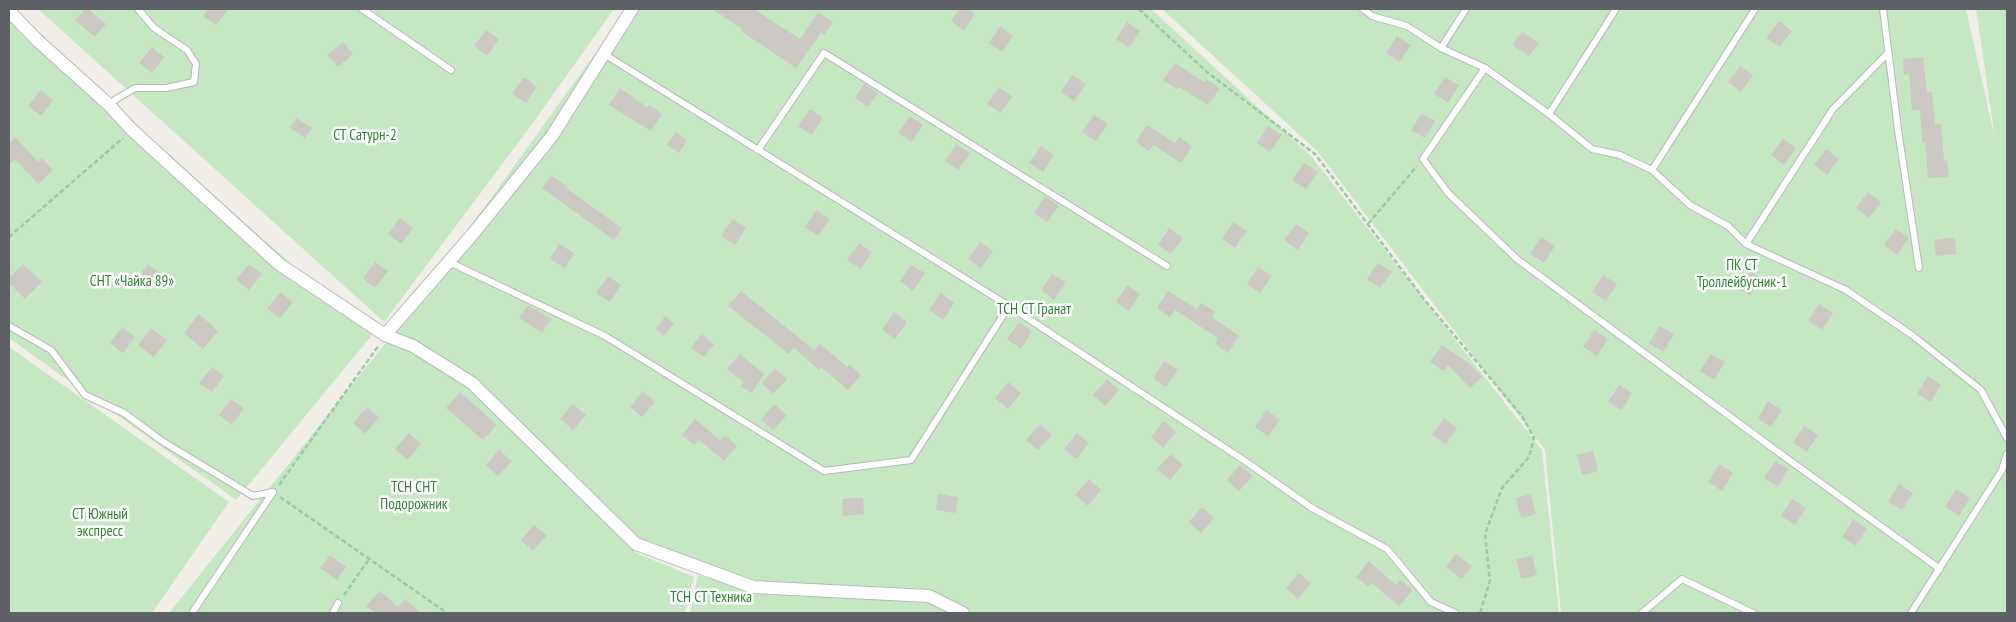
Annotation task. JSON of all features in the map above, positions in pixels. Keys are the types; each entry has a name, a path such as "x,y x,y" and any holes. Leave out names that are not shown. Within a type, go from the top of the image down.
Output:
{"street":[{"path":"385,335 449,262 552,136 632,9"},
{"path":"9,12 108,104 132,130 279,264 385,335 413,346 472,383 636,544 753,587 929,596 963,613"}],"lane":[{"path":"108,104 135,88 166,88 194,82 196,64 187,50 154,28 138,9"},
{"path":"362,9 451,70"},
{"path":"1363,9 1372,16 1407,26 1441,48 1485,68 1549,114 1592,149 1620,155 1652,170 1690,205 1728,226 1746,244 1846,290 1912,335 1981,390 2007,438"},
{"path":"1441,48 1466,9"},
{"path":"1549,114 1616,9"},
{"path":"1652,170 1755,9"},
{"path":"1883,9 1898,130 1920,268"},
{"path":"758,150 824,53 1167,266"},
{"path":"1746,244 1833,109 1888,53"},
{"path":"604,54 1009,306 1245,461 1312,508 1387,549 1431,602 1455,613"},
{"path":"1485,68 1423,159 1448,193 1517,259 1940,569"},
{"path":"449,262 605,336 824,471 911,460 1009,306"},
{"path":"9,326 51,350 84,395 124,413 162,442 253,496 273,492"},
{"path":"1911,613 2002,470 2007,454"},
{"path":"192,613 273,492"},
{"path":"1642,613 1682,579 1753,613"},
{"path":"333,613 338,604"}],"path":[{"path":"1139,9 1207,72 1315,154 1423,298 1522,416 1534,438 1529,457 1502,488 1485,534 1490,581 1480,613"},
{"path":"9,236 132,130"},
{"path":"1368,224 1423,159"},
{"path":"385,335 273,492 447,613"},
{"path":"338,604 370,559"}],"green space":[{"name":"СТ Сатурн-2","path":"38,9 614,9 530,127 384,322"},
{"name":"ТСН СТ Гранат","path":"627,9 1151,9 1311,156 1542,450 1559,613 966,613 932,592 753,583 639,541 475,380 394,333"},
{"name":"ПК СТ Троллейбусник-1","path":"1162,9 1966,9 1995,139 1976,9 2007,9 2007,613 1561,613 1545,450 1317,151"},
{"name":"СНТ «Чайка 89»","path":"9,15 372,335 236,500 9,338"},
{"name":"ТСН СНТ Подорожник","path":"388,340 411,350 470,386 636,553 694,577 685,613 169,613"},
{"name":"СТ Южный экспресс","path":"9,347 229,502 152,613 9,613"},
{"name":"ТСН СТ Техника","path":"698,575 749,591 925,601 951,613 690,613"}],"building":[{"path":"85,9 88,9 106,24 95,37 75,20"},
{"path":"208,9 229,9 216,25 203,16"},
{"path":"712,9 754,9 800,39 818,12 833,22 824,35 821,33 796,68"},
{"path":"959,9 968,9 975,14 964,31 951,21"},
{"path":"1779,21 1792,31 1780,47 1766,38"},
{"path":"1127,22 1140,31 1129,48 1116,39"},
{"path":"1000,26 1013,36 1002,52 989,43"},
{"path":"486,30 499,39 487,56 474,46"},
{"path":"1522,32 1539,43 1529,56 1512,45"},
{"path":"1397,36 1411,45 1400,62 1386,53"},
{"path":"343,42 353,54 338,67 327,55"},
{"path":"152,47 164,57 152,73 139,63"},
{"path":"1923,57 1927,93 1932,92 1935,125 1941,124 1944,161 1947,160 1949,177 1928,178 1925,142 1922,142 1920,110 1912,111 1909,74 1904,75 1903,59"},
{"path":"1175,63 1204,82 1206,79 1220,88 1208,105 1179,87 1177,89 1163,80"},
{"path":"1740,66 1753,75 1741,92 1728,82"},
{"path":"1072,75 1086,84 1074,101 1061,92"},
{"path":"524,77 537,87 526,103 512,94"},
{"path":"1445,77 1459,85 1448,103 1434,94"},
{"path":"864,84 878,93 868,107 855,98"},
{"path":"999,87 1012,96 1001,113 987,104"},
{"path":"620,88 647,107 649,105 662,114 651,131 609,105"},
{"path":"41,90 53,100 41,116 28,106"},
{"path":"810,109 823,118 812,135 798,126"},
{"path":"1422,113 1435,121 1425,138 1411,130"},
{"path":"1094,115 1108,124 1096,141 1082,132"},
{"path":"910,116 923,125 912,142 898,133"},
{"path":"296,118 312,128 305,138 290,128"},
{"path":"1147,125 1175,143 1179,137 1192,146 1181,163 1154,145 1149,151 1136,142"},
{"path":"1268,126 1282,135 1270,152 1257,143"},
{"path":"676,132 687,140 679,153 667,145"},
{"path":"15,137 38,162 42,158 53,170 38,184 15,159 9,165 9,144"},
{"path":"1783,139 1796,148 1784,165 1771,155"},
{"path":"956,144 970,153 958,170 945,161"},
{"path":"1041,146 1054,155 1043,172 1029,163"},
{"path":"1826,149 1839,159 1827,175 1814,165"},
{"path":"1304,163 1318,172 1306,189 1292,180"},
{"path":"551,175 622,228 614,240 542,188"},
{"path":"1868,192 1881,202 1869,218 1856,208"},
{"path":"1045,196 1059,206 1047,222 1034,213"},
{"path":"816,210 830,219 818,236 805,227"},
{"path":"400,218 413,228 401,244 388,234"},
{"path":"733,219 746,228 735,245 721,236"},
{"path":"1233,222 1247,231 1235,248 1222,239"},
{"path":"1296,224 1309,233 1298,250 1284,240"},
{"path":"1169,228 1183,238 1171,254 1158,245"},
{"path":"1896,229 1909,238 1897,255 1884,245"},
{"path":"1541,237 1555,246 1544,263 1530,254"},
{"path":"1955,238 1956,254 1936,256 1934,240"},
{"path":"980,242 993,251 981,268 968,259"},
{"path":"859,243 872,252 861,269 847,260"},
{"path":"559,244 574,253 565,268 550,259"},
{"path":"375,262 388,271 375,288 363,278"},
{"path":"1378,263 1392,272 1380,288 1367,279"},
{"path":"23,264 42,282 25,299 9,283 9,278"},
{"path":"148,264 161,274 149,290 136,280"},
{"path":"249,264 262,274 249,290 236,280"},
{"path":"911,265 925,273 913,291 900,281"},
{"path":"1258,267 1272,276 1260,293 1247,284"},
{"path":"1748,270 1761,278 1750,296 1736,287"},
{"path":"1052,274 1066,282 1054,300 1041,290"},
{"path":"1603,275 1617,284 1606,301 1592,292"},
{"path":"608,276 621,285 610,302 596,293"},
{"path":"1127,285 1140,294 1129,311 1116,302"},
{"path":"741,291 814,350 820,344 847,367 849,364 861,375 848,390 821,367 819,370 794,348 789,354 728,306"},
{"path":"1168,291 1197,309 1201,303 1208,307 1215,312 1212,317 1239,336 1228,353 1215,344 1218,338 1175,310 1170,317 1157,308"},
{"path":"280,292 293,302 280,318 267,309"},
{"path":"941,293 954,303 943,320 929,310"},
{"path":"1819,304 1833,313 1822,330 1808,321"},
{"path":"528,305 551,319 542,333 519,318"},
{"path":"894,312 907,322 895,339 882,330"},
{"path":"199,314 218,331 203,349 184,333"},
{"path":"665,316 674,323 664,336 656,329"},
{"path":"1019,322 1032,331 1021,349 1007,339"},
{"path":"1660,326 1674,334 1663,352 1649,343"},
{"path":"122,327 135,337 123,353 110,343"},
{"path":"151,328 167,340 154,357 138,345"},
{"path":"1594,330 1608,339 1597,356 1583,347"},
{"path":"701,334 714,344 704,357 691,348"},
{"path":"1442,345 1470,364 1482,377 1470,388 1448,365 1444,371 1430,362"},
{"path":"740,354 764,374 752,393 741,387 743,382 727,369"},
{"path":"1711,354 1725,362 1714,380 1700,371"},
{"path":"1164,361 1178,370 1166,387 1153,378"},
{"path":"212,367 224,376 212,392 199,383"},
{"path":"775,368 787,379 773,394 762,383"},
{"path":"1928,376 1941,385 1931,402 1917,394"},
{"path":"1107,379 1119,390 1105,406 1093,395"},
{"path":"1008,382 1021,393 1008,409 995,398"},
{"path":"1619,385 1632,393 1622,410 1608,402"},
{"path":"643,391 655,402 642,417 630,407"},
{"path":"460,392 497,425 483,440 446,408"},
{"path":"231,399 244,408 232,425 219,415"},
{"path":"1768,401 1782,410 1771,427 1758,419"},
{"path":"573,404 586,415 573,430 560,419"},
{"path":"774,404 787,415 773,430 761,420"},
{"path":"367,407 379,418 365,434 353,423"},
{"path":"1266,410 1280,420 1268,436 1255,427"},
{"path":"1444,418 1457,428 1446,444 1432,435"},
{"path":"695,419 720,440 725,435 737,446 724,461 699,440 694,445 682,435"},
{"path":"1164,421 1176,432 1163,448 1151,437"},
{"path":"1040,424 1052,435 1038,450 1026,440"},
{"path":"1804,426 1818,435 1807,452 1793,443"},
{"path":"409,433 421,444 408,460 395,449"},
{"path":"1077,433 1089,443 1076,459 1064,449"},
{"path":"499,450 512,461 498,476 486,465"},
{"path":"1593,451 1598,471 1582,475 1577,455"},
{"path":"1171,454 1183,465 1170,480 1157,469"},
{"path":"1775,461 1788,469 1778,487 1764,478"},
{"path":"1719,464 1733,473 1722,491 1708,482"},
{"path":"1240,465 1253,476 1239,491 1227,480"},
{"path":"1089,479 1101,490 1088,506 1075,495"},
{"path":"1899,484 1913,493 1902,510 1888,502"},
{"path":"1956,489 1970,498 1959,516 1945,507"},
{"path":"938,494 958,497 956,513 936,510"},
{"path":"1531,494 1536,514 1521,518 1516,498"},
{"path":"863,498 864,514 843,516 842,499"},
{"path":"1792,499 1806,508 1795,525 1781,516"},
{"path":"1202,507 1214,518 1201,533 1189,522"},
{"path":"1853,519 1867,528 1856,546 1842,537"},
{"path":"534,525 547,535 533,551 521,540"},
{"path":"1456,554 1472,566 1462,579 1446,567"},
{"path":"330,555 346,567 337,580 320,568"},
{"path":"1532,556 1537,575 1521,579 1516,559"},
{"path":"1369,561 1396,585 1400,580 1413,590 1399,606 1372,583 1368,587 1356,577"},
{"path":"1299,573 1311,583 1298,599 1286,588"},
{"path":"380,591 398,607 405,599 421,613 375,613 366,606"}]}
